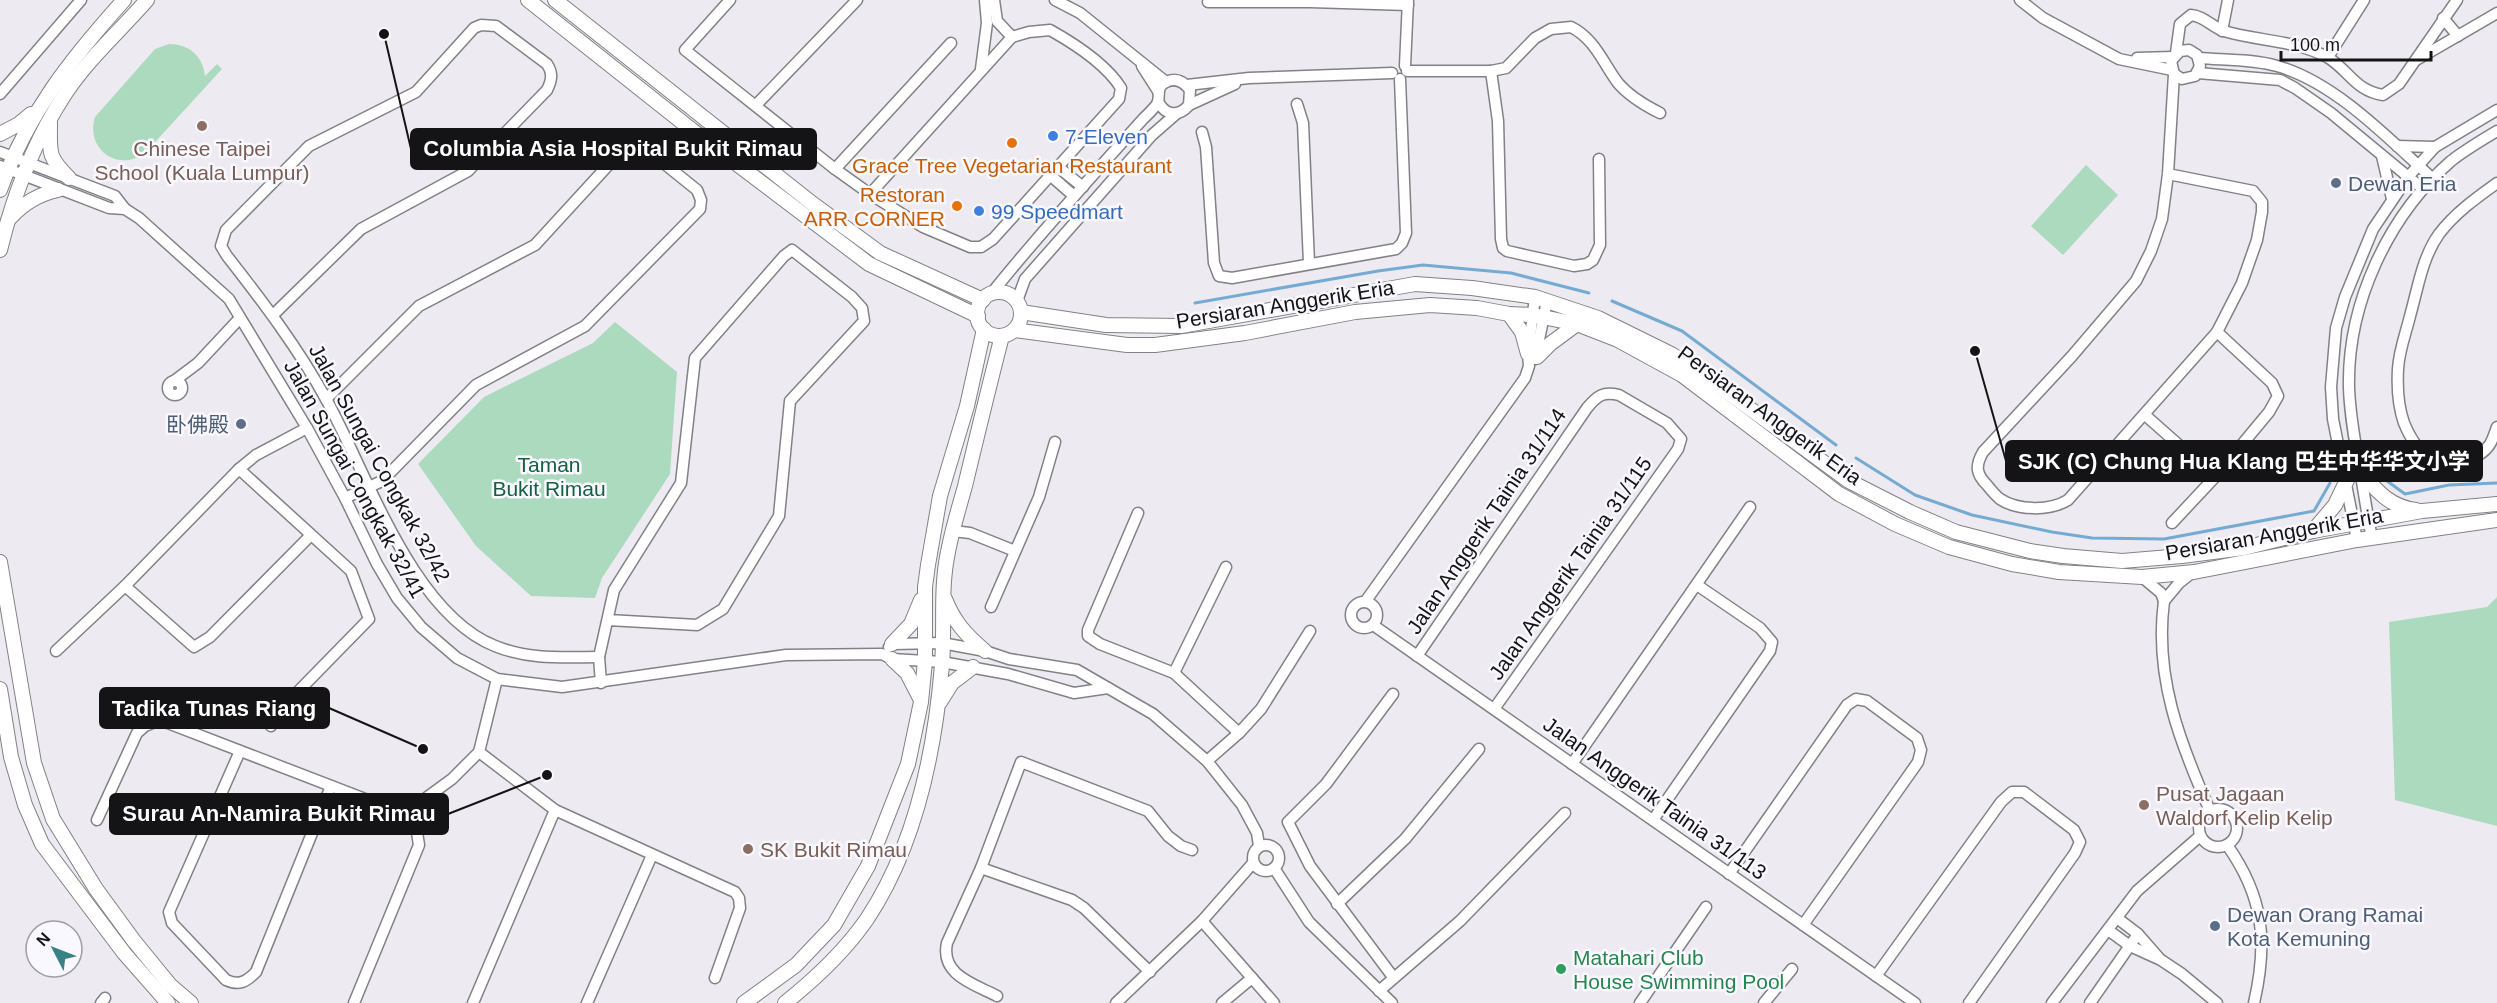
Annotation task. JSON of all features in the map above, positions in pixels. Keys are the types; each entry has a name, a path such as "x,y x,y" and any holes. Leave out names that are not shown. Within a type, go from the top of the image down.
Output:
{"main road":[{"path":"0,190 5,161 36,110 82,47 124,0"},
{"path":"0,250 7,221 27,170 66,93 93,59 147,0"},
{"path":"528,0 692,130 869,264 978,316 984,329 995,336 1008,333 1018,325 1019,307 1005,293 987,297 880,253 813,204 555,0"},
{"path":"0,134 19,124 36,110"},
{"path":"50,121 50,155 54,163 69,178"},
{"path":"7,221 29,201 46,192 58,190"},
{"name":"Persiaran Anggerik Eria","path":"1019,307 1062,320 1106,325 1160,327 1181,326 1415,284 1473,288 1541,299 1599,318 1671,354 1704,375 1849,481 1910,512 1956,532 2030,551 2063,556 2122,561 2244,548 2313,531 2422,511 2497,504"},
{"path":"978,316 987,297"},
{"name":"Persiaran Anggerik Eria","path":"1008,333 1117,344 1155,345 1234,335 1355,312 1403,307 1457,306 1538,316 1577,324 1618,340 1682,375 1839,494 1895,524 1949,547 2012,564 2059,572 2142,577 2194,572 2358,540 2497,520"},
{"path":"1509,314 1522,332 1531,359 1577,324"},
{"path":"744,1003 796,965 834,925 867,866 908,764 921,702 926,643 925,587 940,496 967,406 984,329"},
{"path":"785,1003 810,982 851,940 868,918 904,844 922,788 935,731 942,662 942,591 947,553 1008,333"},
{"path":"2360,472 2391,502 2403,508 2422,511"},
{"path":"2313,531 2335,506 2347,480"},
{"path":"0,562 2,596 34,764 53,819 96,889 134,941 170,985 191,1003"},
{"path":"921,702 908,673 889,652 911,624 925,587"},
{"path":"942,591 951,614 962,632 985,651"},
{"path":"938,707 952,683 973,667"},
{"path":"0,689 11,757 25,806 42,844 124,953 168,1003"}],"street":[{"path":"0,94 81,0"},
{"path":"109,16 114,0"},
{"path":"730,0 685,50 870,194 923,227 970,247 981,247 993,239 1119,99 1121,88 1114,78 1083,52 1050,30 1029,32 1012,38 981,69 870,194"},
{"path":"756,105 857,0"},
{"path":"981,69 987,23 985,0"},
{"path":"994,0 998,21 1012,38"},
{"path":"1055,0 1080,13 1166,82 1177,80 1187,85 1249,78 1491,71 1506,68 1535,38 1551,29 1571,27 1588,38 1622,86 1644,105 1660,112"},
{"path":"2222,31 2228,0"},
{"path":"2328,57 2364,0"},
{"path":"2168,174 2253,191 2262,202 2257,240 2242,283 2217,332 2068,500 2058,506 2018,505 1998,498 1979,477 1977,462 1983,452 2072,356 2136,281 2151,251 2162,219 2168,174 2173,72 2180,24 2191,15 2199,16 2222,31 2302,47 2328,57 2364,88 2383,94 2399,84 2457,0"},
{"path":"2021,1 2043,18 2119,59 2173,72 2186,79 2198,73 2280,80 2331,113 2423,189"},
{"path":"1202,132 1206,147 1214,263 1219,276 1232,278 1396,249 1406,239 1401,72 1408,2 1208,2"},
{"path":"2415,61 2497,13"},
{"path":"2443,18 2458,36"},
{"name":"Jalan Sungai Congkak 32/42","path":"273,315 361,229 468,171 547,90 551,81 547,64 496,27 481,25 474,28 416,92 309,146 226,230 221,246 273,315 326,399 369,488 406,556 433,598 473,634 495,646 531,656 599,657"},
{"path":"835,169 951,43"},
{"path":"2119,59 2175,55 2189,50 2199,58 2259,62 2295,72 2344,102 2433,179"},
{"path":"1137,58 1165,111 1176,114"},
{"path":"2198,73 2199,58"},
{"path":"1491,71 1498,121 1503,248 1507,251 1575,266 1587,264 1593,260 1600,245 1599,159"},
{"path":"1019,307 1025,279 1152,135 1189,105 1249,78"},
{"path":"987,297 1158,97 1166,82"},
{"path":"1187,85 1191,95 1189,105"},
{"path":"1297,104 1303,123 1309,263"},
{"path":"2372,538 2362,523 2347,480 2337,441 2331,387 2336,328 2356,266 2373,229 2408,177 2435,147 2497,110"},
{"path":"2358,540 2362,523 2360,472 2352,431 2349,388 2355,331 2364,296 2383,250 2399,220 2423,189 2452,160 2497,131"},
{"path":"326,399 419,306 535,245 624,148 635,144 646,149 697,190 701,200 700,209 585,326 476,385 382,481 345,498"},
{"path":"2397,146 2435,147"},
{"path":"2382,156 2392,199"},
{"path":"5,161 27,170 69,178 115,196 125,209"},
{"name":"Jalan Sungai Congkak 32/41","path":"27,170 58,190 109,208 125,209 164,239 229,298 307,428 377,564 408,613 438,643 457,658 497,679 562,687 786,655 889,652"},
{"path":"1054,171 1074,196"},
{"path":"1054,171 1083,186"},
{"path":"2497,183 2458,212 2431,246 2400,350 2398,369 2401,413 2417,446 2427,456 2445,461 2471,458 2484,451 2491,443 2497,427"},
{"path":"602,683 599,657 614,590 681,483 695,358 784,256 792,250 852,297 861,308 864,321 790,401 779,516 723,609 697,625 608,620"},
{"path":"1365,602 1375,610 1376,618 1373,625 1359,628 1351,619 1354,607 1365,602 1525,378 1531,359 1541,299"},
{"path":"178,385 240,318"},
{"path":"2172,523 2269,412 2278,396 2272,383 2217,332"},
{"name":"Jalan Anggerik Tainia 31/115","path":"1494,709 1678,449 1681,439 1672,427 1618,395 1611,393 1598,396 1587,408"},
{"name":"Jalan Anggerik Tainia 31/114","path":"1417,656 1587,408"},
{"path":"2145,415 2214,477"},
{"path":"56,651 125,586 239,469 256,455 307,428"},
{"path":"991,607 1038,497 1055,442"},
{"path":"239,469 351,571 369,619 279,711 271,726"},
{"path":"1572,764 1750,507"},
{"path":"1138,513 1088,636 1100,644 1174,673 1239,733"},
{"path":"953,531 970,533 1016,551"},
{"path":"125,586 194,647 210,636 310,536"},
{"path":"1174,673 1226,567"},
{"path":"2164,601 2179,583 2194,572"},
{"path":"2142,577 2161,593 2164,601 2162,655 2168,692 2186,757 2210,811"},
{"path":"1653,820 1770,651 1772,642 1760,628 1697,585"},
{"name":"Jalan Anggerik Tainia 31/113","path":"1373,625 1914,1003"},
{"path":"1207,761 1239,733 1261,709 1310,631"},
{"path":"889,652 926,643 942,642 985,651 1009,659 1077,670 1153,714 1207,761 1242,805 1257,833 1259,846 1253,854 1253,862 1202,921 1116,1003"},
{"path":"889,652 973,667 1074,693 1108,688"},
{"path":"1047,686 1050,665"},
{"path":"404,814 452,778 479,752 497,679"},
{"path":"1393,694 1326,784 1287,822 1310,866 1393,977"},
{"path":"1729,874 1839,715 1856,699 1867,701 1917,738 1920,750 1918,762 1803,925"},
{"path":"97,820 137,733 145,726 160,720 404,814 416,826 419,845 354,1003"},
{"path":"1337,904 1405,839 1479,749"},
{"path":"240,751 169,912 172,923 226,980 235,984 248,981 256,972 332,786"},
{"path":"479,752 555,810 730,888 740,898 740,908 715,978"},
{"path":"998,996 957,975 946,963 945,953 947,943 981,868 1021,762 1148,811 1168,836 1181,846 1192,850"},
{"path":"1876,976 2001,802 2012,792 2025,792 2074,830 2080,842 2075,853 1969,1003"},
{"path":"473,1003 555,810"},
{"path":"2052,1003 2137,891 2200,836 2201,820 2210,811 2223,810 2234,817 2236,836 2227,845 2210,846 2200,836"},
{"path":"1379,991 1460,921 1565,813"},
{"path":"2227,845 2243,868 2253,890 2258,909 2262,937 2259,983 2254,1003"},
{"path":"1253,862 1262,871 1274,868 1279,859 1278,852 1270,846 1259,846"},
{"path":"587,1003 652,855"},
{"path":"981,868 1072,900 1084,908 1150,972"},
{"path":"1274,868 1309,922 1392,1003"},
{"path":"1640,1003 1706,907"},
{"path":"2117,918 2138,934 2161,960"},
{"path":"1202,921 1274,1003"},
{"path":"2108,930 2130,946 2161,960 2217,1003"},
{"path":"2090,1003 2138,934"},
{"path":"1764,1003 1792,969"},
{"path":"1222,1003 1252,978"}],"green space":[{"path":"169,44 183,46 194,52 204,69 205,76 217,64 222,69 145,153 135,159 115,159 99,148 93,129 95,117 155,49"},
{"path":"2086,165 2118,195 2063,255 2031,226"},
{"name":"Taman Bukit Rimau","path":"615,322 677,372 670,474 602,578 595,598 531,596 476,546 418,464 484,397 593,343"},
{"path":"2497,597 2497,826 2395,800 2389,622 2487,607"}],"waterway":[{"path":"1195,303 1423,265 1511,273 1589,293"},
{"path":"1612,301 1682,331 1836,445"},
{"path":"1856,458 1915,495 1972,515 2092,538 2164,539 2314,511 2330,483"},
{"path":"2376,473 2405,494 2449,485 2497,483"}],"place":[{"name":"Columbia Asia Hospital Bukit Rimau","path":"384,34"},
{"name":"Chinese Taipei School (Kuala Lumpur)","path":"202,126"},
{"name":"7-Eleven","path":"1053,136"},
{"name":"Grace Tree Vegetarian Restaurant","path":"1012,143"},
{"name":"Dewan Eria","path":"2336,183"},
{"name":"Restoran ARR CORNER","path":"957,206"},
{"name":"99 Speedmart","path":"979,211"},
{"name":"SJK (C) Chung Hua Klang 巴生中华华文小学","path":"1975,351"},
{"name":"卧佛殿","path":"241,424"},
{"name":"Tadika Tunas Riang","path":"423,749"},
{"name":"Surau An-Namira Bukit Rimau","path":"547,775"},
{"name":"Pusat Jagaan Waldorf Kelip Kelip","path":"2144,805"},
{"name":"SK Bukit Rimau","path":"748,849"},
{"name":"Dewan Orang Ramai Kota Kemuning","path":"2215,926"},
{"name":"Matahari Club House Swimming Pool","path":"1561,969"}]}
